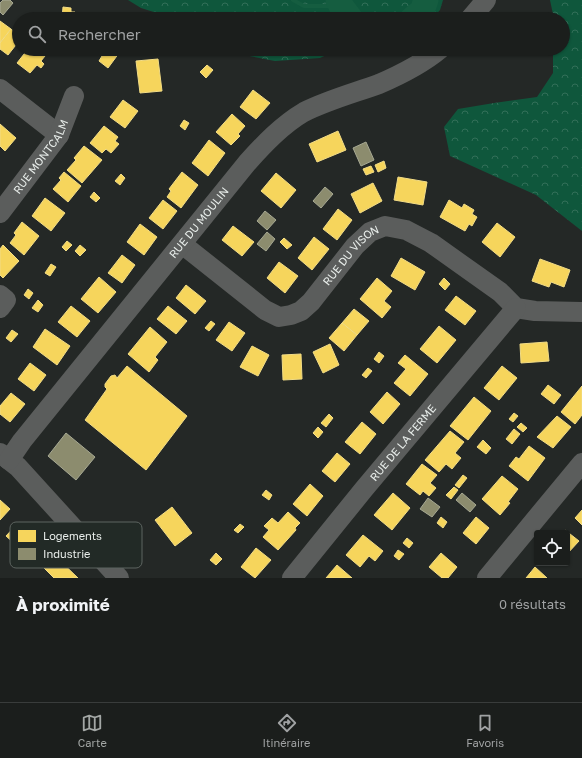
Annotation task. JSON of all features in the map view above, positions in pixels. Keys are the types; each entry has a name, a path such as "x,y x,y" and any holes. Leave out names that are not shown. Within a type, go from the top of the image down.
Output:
{"street":[{"path":"476,12 486,0"},
{"name":"RUE DU MOULIN","path":"5,457 22,442 247,163 264,144 284,126 304,113 322,104 380,83 402,73 431,56"},
{"path":"0,89 59,135"},
{"name":"RUE MONTCALM","path":"0,213 59,135 74,96"},
{"name":"RUE DU VISON","path":"182,244 265,310 279,317 291,316 301,311 311,302 355,246 370,232 386,226 406,230 431,243 500,292 516,308"},
{"path":"0,295 6,300 0,308"},
{"path":"516,308 535,311 582,312"},
{"name":"RUE DE LA FERME","path":"292,578 516,308"},
{"path":"5,457 18,467 68,522"},
{"path":"487,578 582,463"},
{"path":"110,568 119,578"}],"green space":[{"path":"128,0 443,0 438,12 154,12 141,8"},
{"path":"550,0 582,0 582,231 536,195 450,156 444,127 458,109 537,97 553,73 553,56 570,56 570,12 553,12"},
{"path":"249,56 324,56 320,58 275,61"}],"building: Logements":[{"path":"63,7 71,8 71,12 63,12"},
{"path":"0,21 11,29 0,43"},
{"path":"11,29 12,50 8,55 0,49 0,43"},
{"path":"22,56 45,56 41,61 44,64 41,68 37,65 30,73 17,63"},
{"path":"102,56 117,56 108,68 99,61"},
{"path":"158,59 162,91 140,93 136,61"},
{"path":"207,65 213,70 206,78 200,72"},
{"path":"253,90 270,103 256,119 240,107"},
{"path":"123,100 138,111 125,128 110,117"},
{"path":"232,114 245,126 238,134 240,136 231,145 216,132"},
{"path":"184,120 189,123 185,130 180,126"},
{"path":"0,124 16,138 5,151 0,146"},
{"path":"104,126 118,137 115,141 119,144 111,153 106,149 102,153 90,143"},
{"path":"338,131 346,150 317,162 309,144"},
{"path":"209,140 225,153 208,176 192,163"},
{"path":"84,146 102,160 82,183 67,170 76,160 74,158"},
{"path":"384,161 386,168 378,172 375,165"},
{"path":"371,166 374,172 366,175 363,169"},
{"path":"64,172 81,186 68,202 53,189 61,180 59,178"},
{"path":"182,172 198,185 181,208 167,197 171,191 169,189"},
{"path":"276,173 296,190 281,208 261,191"},
{"path":"121,174 125,178 120,185 115,181"},
{"path":"398,177 427,182 423,205 394,200"},
{"path":"373,183 382,201 360,213 351,194"},
{"path":"94,192 100,198 96,202 90,197"},
{"path":"45,198 65,213 51,231 32,216"},
{"path":"163,200 177,211 163,229 149,218"},
{"path":"449,200 462,208 464,204 474,210 472,214 477,217 472,226 469,224 465,231 440,217"},
{"path":"338,209 352,220 337,240 323,229"},
{"path":"22,222 39,236 24,255 10,243 16,235 14,233"},
{"path":"497,223 515,237 500,257 482,242"},
{"path":"140,224 157,237 144,255 127,242"},
{"path":"233,226 254,242 242,256 222,240"},
{"path":"314,237 329,249 312,270 298,258"},
{"path":"284,238 292,245 287,249 280,242"},
{"path":"67,241 72,245 66,251 62,247"},
{"path":"3,245 19,261 3,278 0,275 0,249"},
{"path":"80,245 86,250 80,256 75,251"},
{"path":"122,255 135,265 122,283 108,273"},
{"path":"401,258 425,272 415,290 391,276"},
{"path":"540,259 570,270 564,287 551,282 549,287 532,281"},
{"path":"279,262 298,276 285,293 267,278"},
{"path":"51,264 56,267 50,276 45,273"},
{"path":"99,277 116,292 98,313 81,299"},
{"path":"377,278 392,291 384,301 391,307 382,318 360,299"},
{"path":"444,278 450,284 445,290 439,284"},
{"path":"186,285 206,301 195,314 176,298"},
{"path":"28,289 33,293 29,299 24,295"},
{"path":"456,296 476,311 465,325 445,310"},
{"path":"38,300 43,305 38,312 32,308"},
{"path":"71,306 90,321 77,337 58,322"},
{"path":"168,306 187,321 176,334 157,319"},
{"path":"354,309 369,321 357,335 342,323"},
{"path":"211,321 215,324 209,331 205,328"},
{"path":"229,322 245,333 232,351 216,340"},
{"path":"342,323 357,335 344,351 329,338"},
{"path":"439,326 456,340 437,363 420,349"},
{"path":"150,327 167,342 155,357 158,360 149,372 128,354"},
{"path":"45,329 70,346 57,365 33,347"},
{"path":"12,330 18,334 11,342 6,338"},
{"path":"547,342 549,361 521,363 520,344"},
{"path":"330,344 339,365 323,373 313,352"},
{"path":"252,346 269,355 258,376 240,367"},
{"path":"379,352 384,356 379,363 374,359"},
{"path":"301,354 302,379 283,380 282,355"},
{"path":"405,355 428,374 410,396 394,383 406,369 398,363"},
{"path":"30,363 46,375 34,391 18,379"},
{"path":"127,366 187,416 146,470 85,420 107,389 105,384 111,376 115,375 117,378"},
{"path":"502,366 517,378 499,400 484,388"},
{"path":"368,368 372,371 366,378 362,375"},
{"path":"548,385 561,395 554,404 541,394"},
{"path":"582,386 582,415 575,424 561,412"},
{"path":"387,392 400,404 383,424 370,412"},
{"path":"11,393 25,404 10,422 0,414 0,406"},
{"path":"474,397 491,411 468,440 450,426"},
{"path":"514,413 518,416 513,422 509,419"},
{"path":"329,414 333,418 326,427 321,423"},
{"path":"557,416 571,427 553,448 537,437"},
{"path":"362,422 376,434 360,454 345,442"},
{"path":"521,423 527,428 523,432 517,427"},
{"path":"318,427 323,432 318,438 313,433"},
{"path":"514,429 520,434 512,444 506,439"},
{"path":"450,431 464,442 455,453 461,458 452,469 446,464 439,472 425,460"},
{"path":"483,440 491,448 486,454 477,447"},
{"path":"529,446 545,458 528,481 509,466 516,457 519,459"},
{"path":"337,453 350,464 335,482 322,471"},
{"path":"422,464 437,475 430,483 436,488 429,496 423,491 420,495 406,484"},
{"path":"463,475 467,478 459,488 455,485"},
{"path":"502,476 518,489 508,502 510,503 500,515 482,499"},
{"path":"310,484 323,496 307,516 293,504"},
{"path":"454,487 458,490 451,499 446,495"},
{"path":"266,490 272,495 269,500 262,495"},
{"path":"393,493 410,508 392,530 374,515"},
{"path":"0,500 10,509 0,520"},
{"path":"172,507 192,533 175,546 155,520"},
{"path":"582,510 582,525 575,518"},
{"path":"288,512 300,523 295,528 296,530 278,550 263,537 269,530 264,526 272,518 278,523"},
{"path":"441,517 447,522 443,528 437,523"},
{"path":"476,517 489,528 476,544 463,533"},
{"path":"240,524 244,527 238,533 234,530"},
{"path":"10,532 10,540 6,536"},
{"path":"570,534 579,541 570,551"},
{"path":"363,535 383,551 375,561 369,556 360,567 346,555"},
{"path":"407,538 413,543 409,548 403,543"},
{"path":"256,548 271,560 255,578 241,567"},
{"path":"398,550 404,554 399,560 394,556"},
{"path":"216,553 222,559 216,565 210,560"},
{"path":"441,553 457,567 448,578 442,578 429,567"},
{"path":"337,565 352,578 326,578"},
{"path":"535,567 547,578 526,578"},
{"path":"44,568 68,568 78,578 54,578"}],"building: Industrie":[{"path":"3,0 10,0 13,3 3,15 0,12 0,3"},
{"path":"366,142 374,160 361,166 353,148"},
{"path":"325,187 333,194 321,208 313,201"},
{"path":"265,211 276,220 267,230 257,221"},
{"path":"267,232 275,239 266,251 257,244"},
{"path":"66,433 95,457 76,480 48,456"},
{"path":"462,493 476,505 470,512 456,500"},
{"path":"428,498 440,507 432,517 420,509"}],"waterway":[{"path":"293,0 304,6 341,6"},
{"path":"338,0 346,12"},
{"path":"421,12 426,0"}]}
